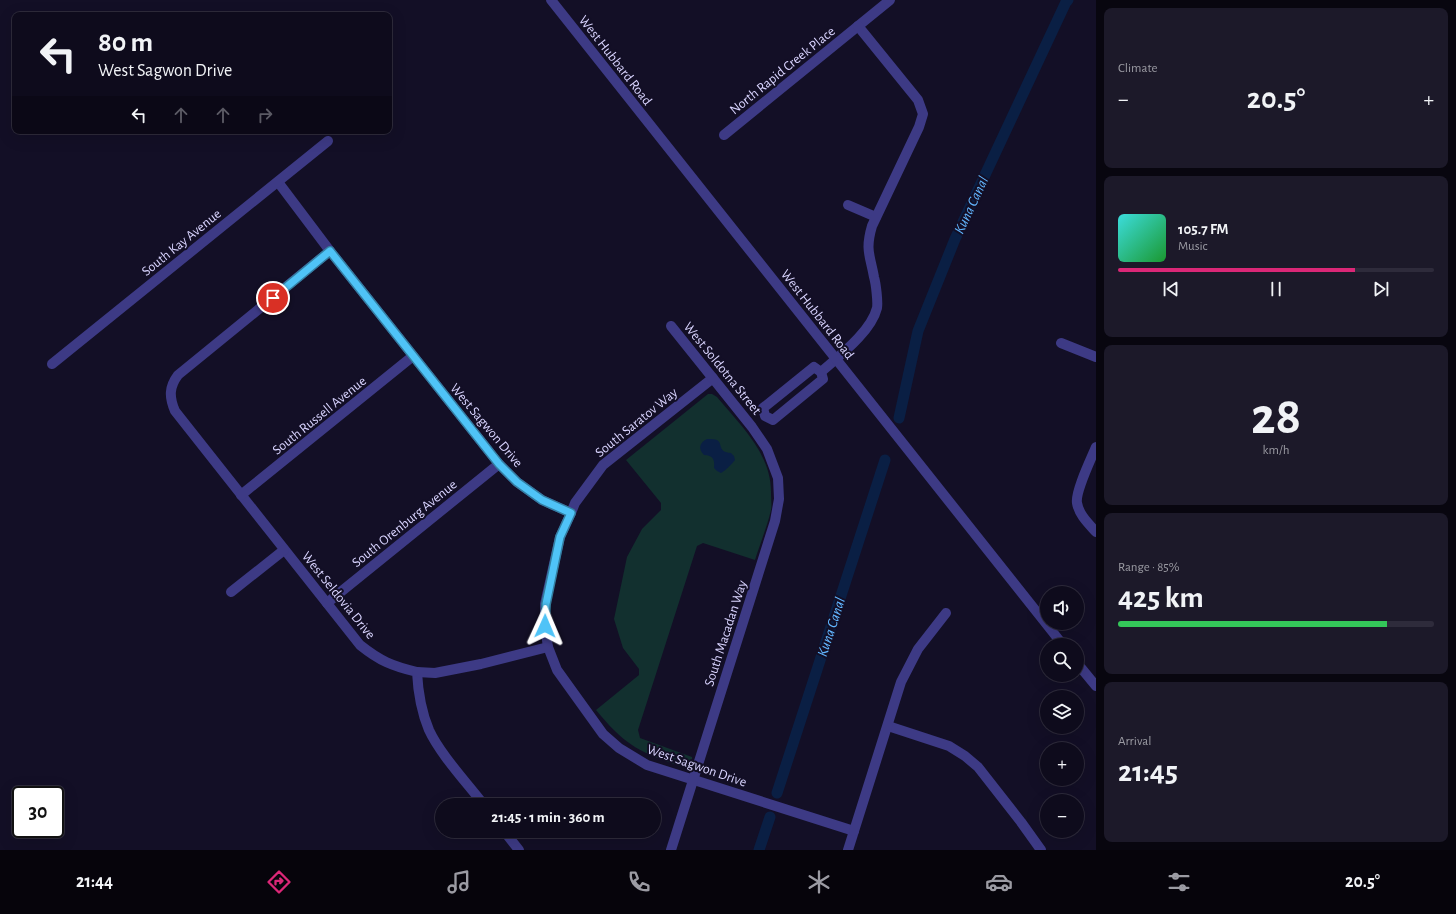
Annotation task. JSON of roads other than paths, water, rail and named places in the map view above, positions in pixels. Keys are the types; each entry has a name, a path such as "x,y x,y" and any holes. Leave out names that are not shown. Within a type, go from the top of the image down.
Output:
{"street":[{"name":"West Hubbard Road","path":"551,0 1057,638"},
{"name":"North Rapid Creek Place","path":"724,135 890,0"},
{"path":"821,372 851,346 869,325 877,307 875,279 868,249 868,240 876,217 919,127 923,114 918,100 858,26"},
{"name":"South Kay Avenue","path":"52,364 328,141"},
{"name":"West Sagwon Drive","path":"278,182 330,251 499,464 517,482 542,500 571,513 560,537 546,604 545,626 548,647 557,670 603,734 619,748 647,765 854,831"},
{"path":"848,204 876,217"},
{"name":"West Seldovia Drive","path":"330,251 178,375 170,390 170,400 175,411 326,604 360,645 370,654 393,666 417,672 435,673 481,664 548,647"},
{"name":"West Soldotna Street","path":"671,326 752,427"},
{"path":"1062,343 1096,357"},
{"name":"South Russell Avenue","path":"242,495 414,356"},
{"path":"814,368 821,372 823,379 773,420 765,416 763,408 769,403 814,368"},
{"name":"South Saratov Way","path":"571,513 575,503 603,465 713,378"},
{"path":"752,427 765,416"},
{"name":"South Macadan Way","path":"671,850 775,522 779,499 778,478 767,448 752,427"},
{"path":"1096,447 1078,493 1077,502 1084,517 1096,532"},
{"name":"South Orenburg Avenue","path":"326,604 499,464"},
{"path":"231,592 284,550"},
{"path":"848,850 901,682 918,649 946,613"},
{"path":"1084,671 1096,686"},
{"path":"417,672 421,708 429,730 443,752 479,798"},
{"path":"888,726 949,746 978,767 1041,850"},
{"path":"510,838 519,850"}],"water":[{"path":"707,439 719,441 724,451 731,453 734,456 735,460 721,473 714,468 713,458 704,455 701,451 701,444"}],"waterway":[{"name":"Kuna Canal","path":"899,418 918,331 955,239 1068,0"},
{"name":"Kuna Canal","path":"777,793 885,460"},
{"name":"Kuna Canal","path":"759,850 770,817"}]}
